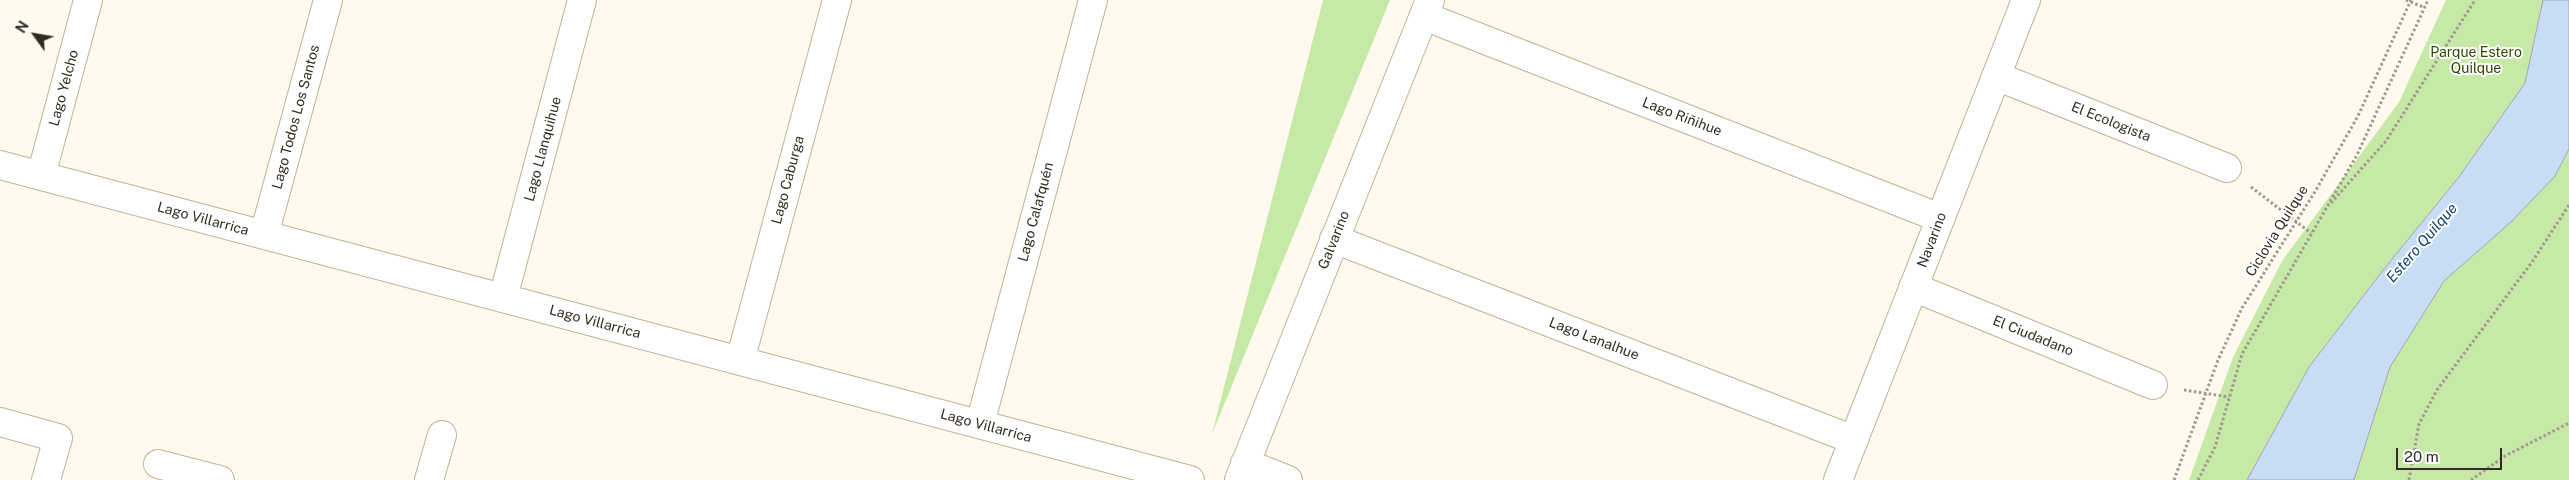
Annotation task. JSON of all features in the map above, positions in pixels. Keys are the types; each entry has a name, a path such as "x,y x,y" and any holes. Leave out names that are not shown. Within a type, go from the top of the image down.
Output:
{"street":[{"name":"Lago Yelcho","path":"41,176 88,0"},
{"name":"Lago Todos Los Santos","path":"264,235 328,0"},
{"name":"Lago Llanquihue","path":"503,298 582,0"},
{"name":"Lago Caburga","path":"740,361 837,0"},
{"name":"Lago Calafquén","path":"980,424 1093,0"},
{"name":"Navarino","path":"1838,480 2026,0"},
{"name":"Lago Riñihue","path":"1427,8 1940,218"},
{"name":"Galvarino","path":"1242,472 1427,8"},
{"name":"El Ecologista","path":"1996,76 2227,168"},
{"name":"Lago Villarrica","path":"0,165 1190,480"},
{"name":"Lago Lanalhue","path":"1334,239 1854,440"},
{"name":"El Ciudadano","path":"1913,287 2153,385"},
{"path":"0,422 58,438 46,480"},
{"path":"429,480 442,435"},
{"path":"158,464 220,480"},
{"path":"1242,472 1288,480"}],"path":[{"path":"2198,480 2215,447 2242,354 2358,155 2423,7 2428,0"},
{"path":"2326,209 2386,140 2475,0"},
{"path":"2409,1 2423,7"},
{"name":"Ciclovia Quilque","path":"2174,480 2206,393 2242,308 2358,116 2409,1"},
{"path":"2227,168 2312,233"},
{"path":"2409,480 2419,424 2437,390 2532,262 2569,205"},
{"path":"2153,385 2229,397"},
{"path":"2471,480 2505,456 2569,423"}],"green space":[{"path":"1323,0 1390,0 1212,434"},
{"name":"Parque Estero Quilque","path":"2446,0 2543,0 2525,83 2459,177 2384,269 2309,367 2247,480 2189,480 2233,357 2282,261 2399,102"},
{"path":"2569,149 2569,480 2354,480 2390,367 2444,281 2511,222 2555,176"}],"water":[{"name":"Estero Quilque","path":"2543,0 2569,0 2569,149 2555,176 2511,222 2444,281 2390,367 2354,480 2247,480 2309,367 2384,269 2459,177 2525,83"}]}
